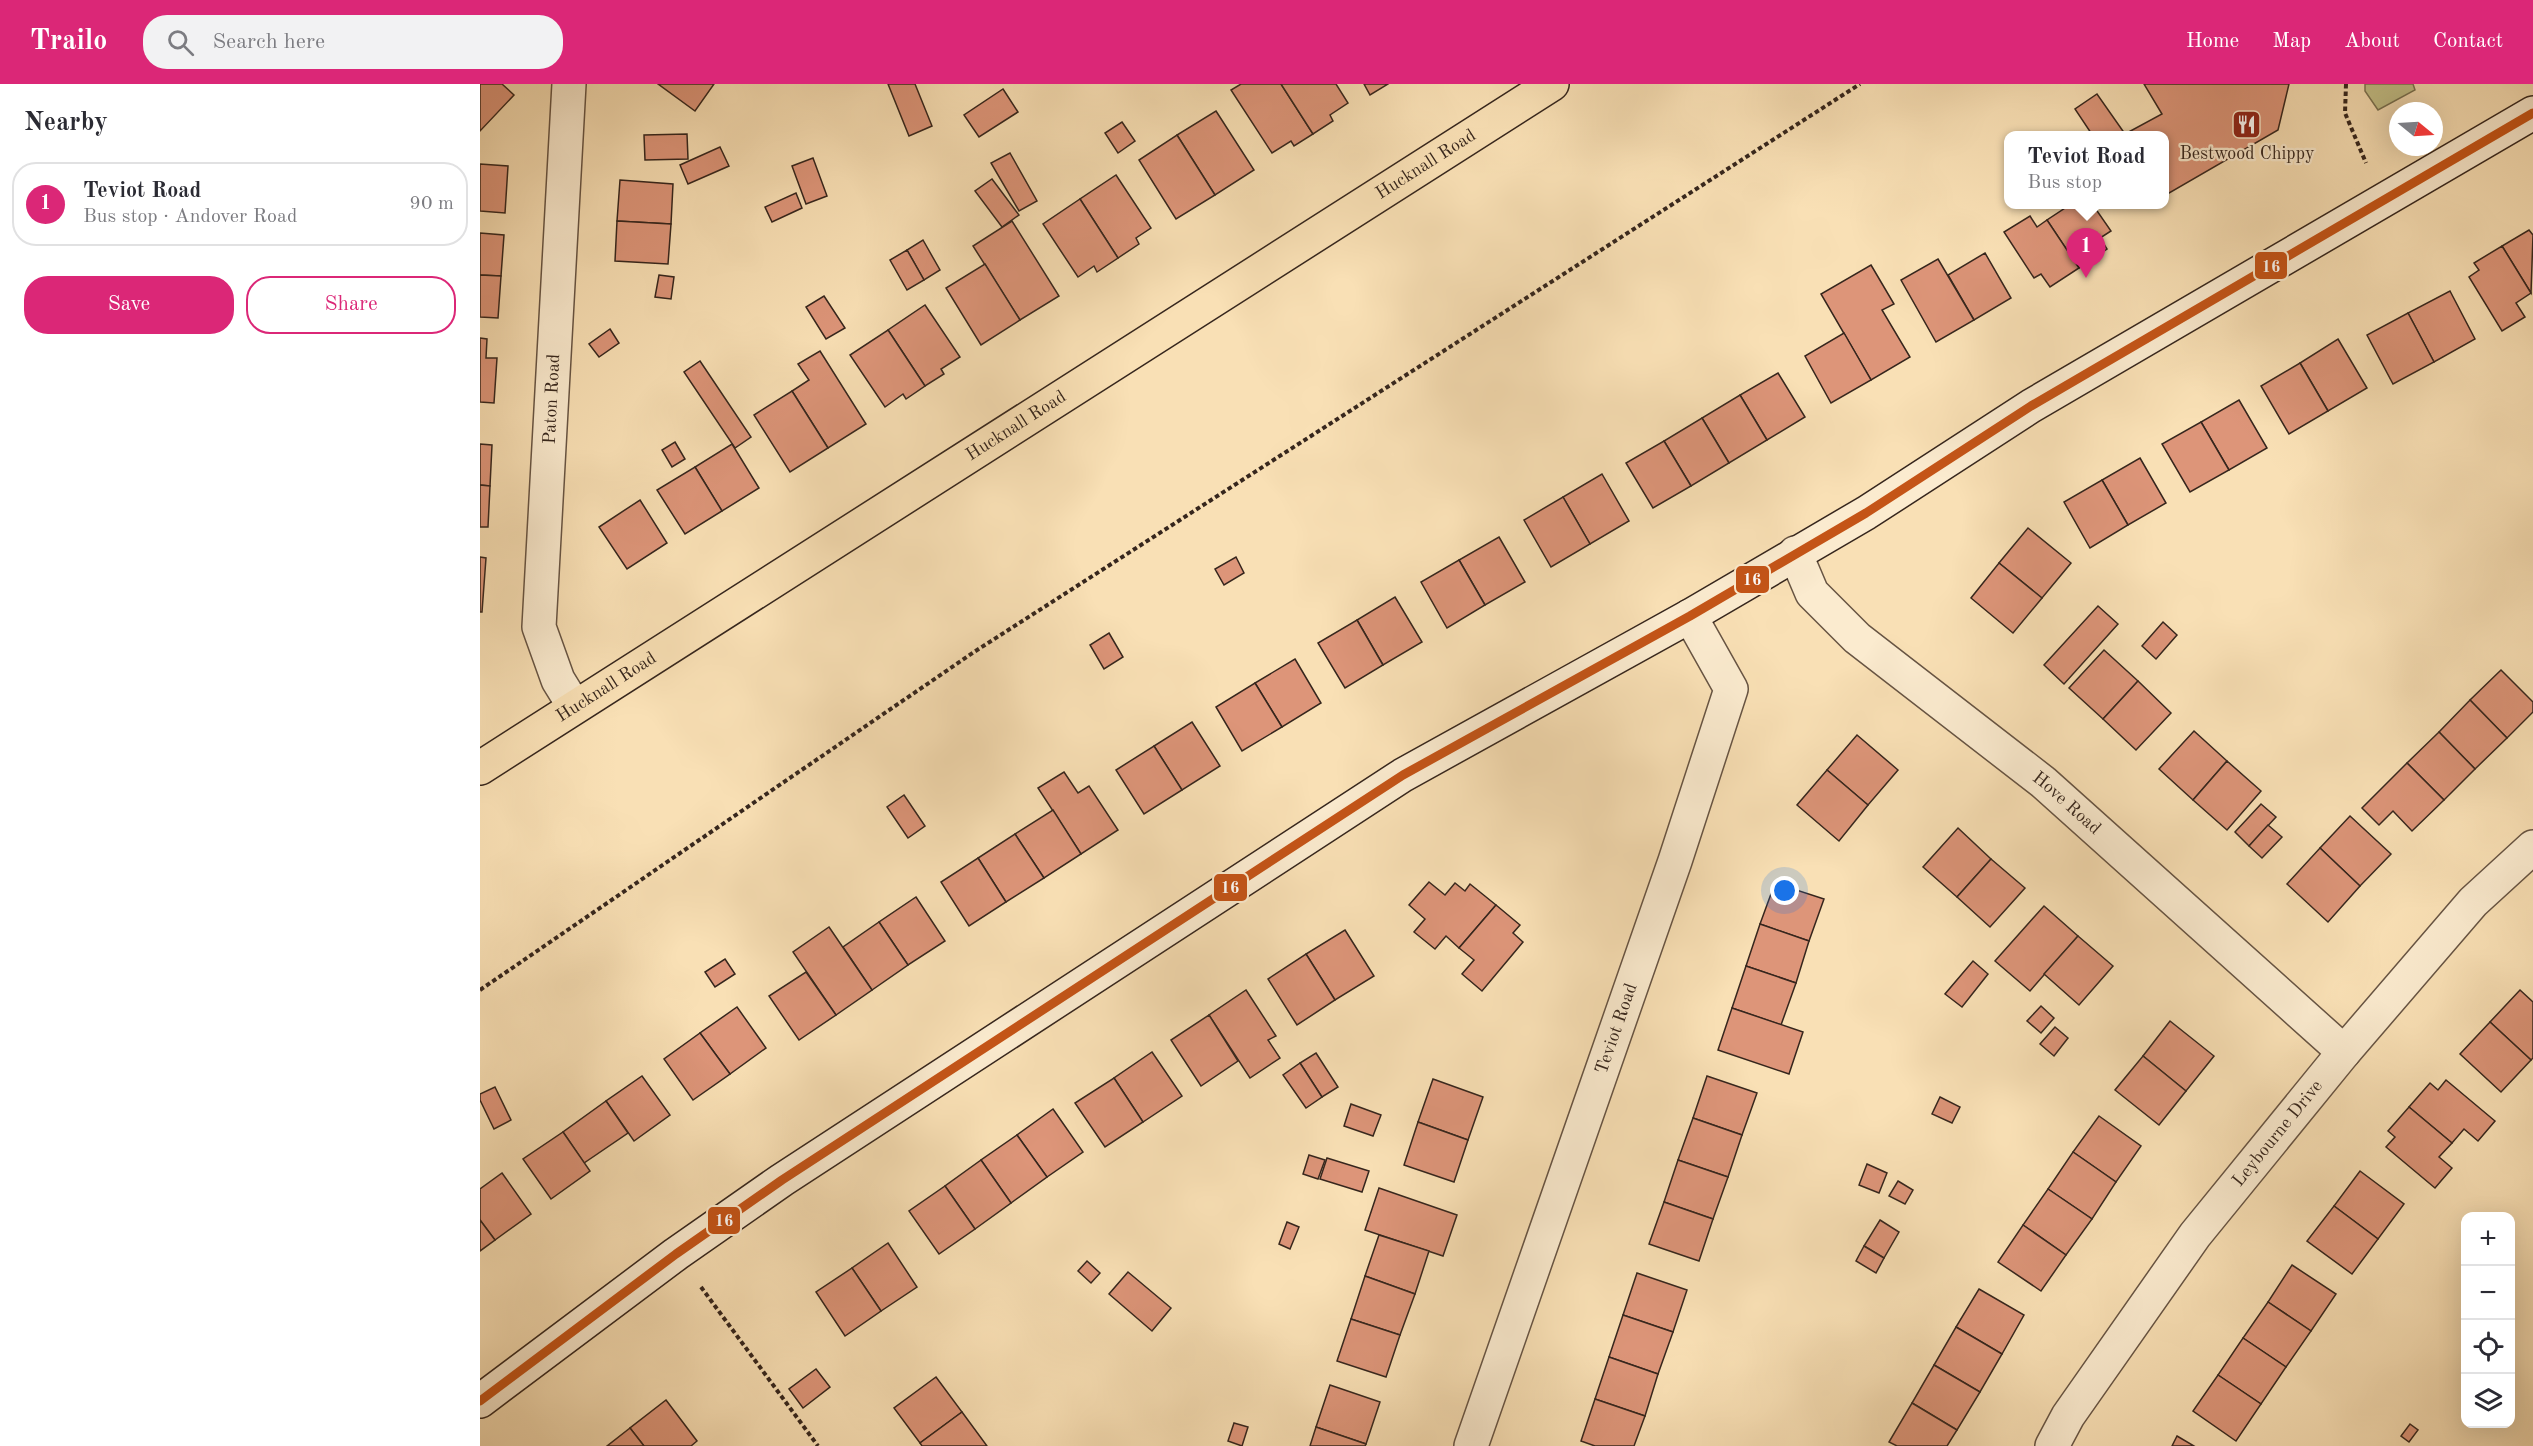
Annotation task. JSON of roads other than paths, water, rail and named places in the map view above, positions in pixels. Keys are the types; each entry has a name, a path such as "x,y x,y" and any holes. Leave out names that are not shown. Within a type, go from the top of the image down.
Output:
{"main road":[{"name":"Hucknall Road","path":"480,768 1552,84"}],"street":[{"name":"Paton Road","path":"569,84 539,627 558,680 574,706"},
{"path":"480,1401 676,1254 772,1187 1393,782 1690,616 1866,513 2031,406 2533,113"},
{"name":"Hove Road","path":"1795,553 1812,593 1857,638 2043,782 2344,1052"},
{"name":"Teviot Road","path":"1471,1446 1676,861 1731,689 1690,616"},
{"name":"Leybourne Drive","path":"2052,1446 2068,1416 2195,1235 2344,1052 2474,903 2533,847"}],"place":[{"name":"Bestwood Chippy","path":"2247,125"},
{"name":"Teviot Road","path":"2086,278"}]}
